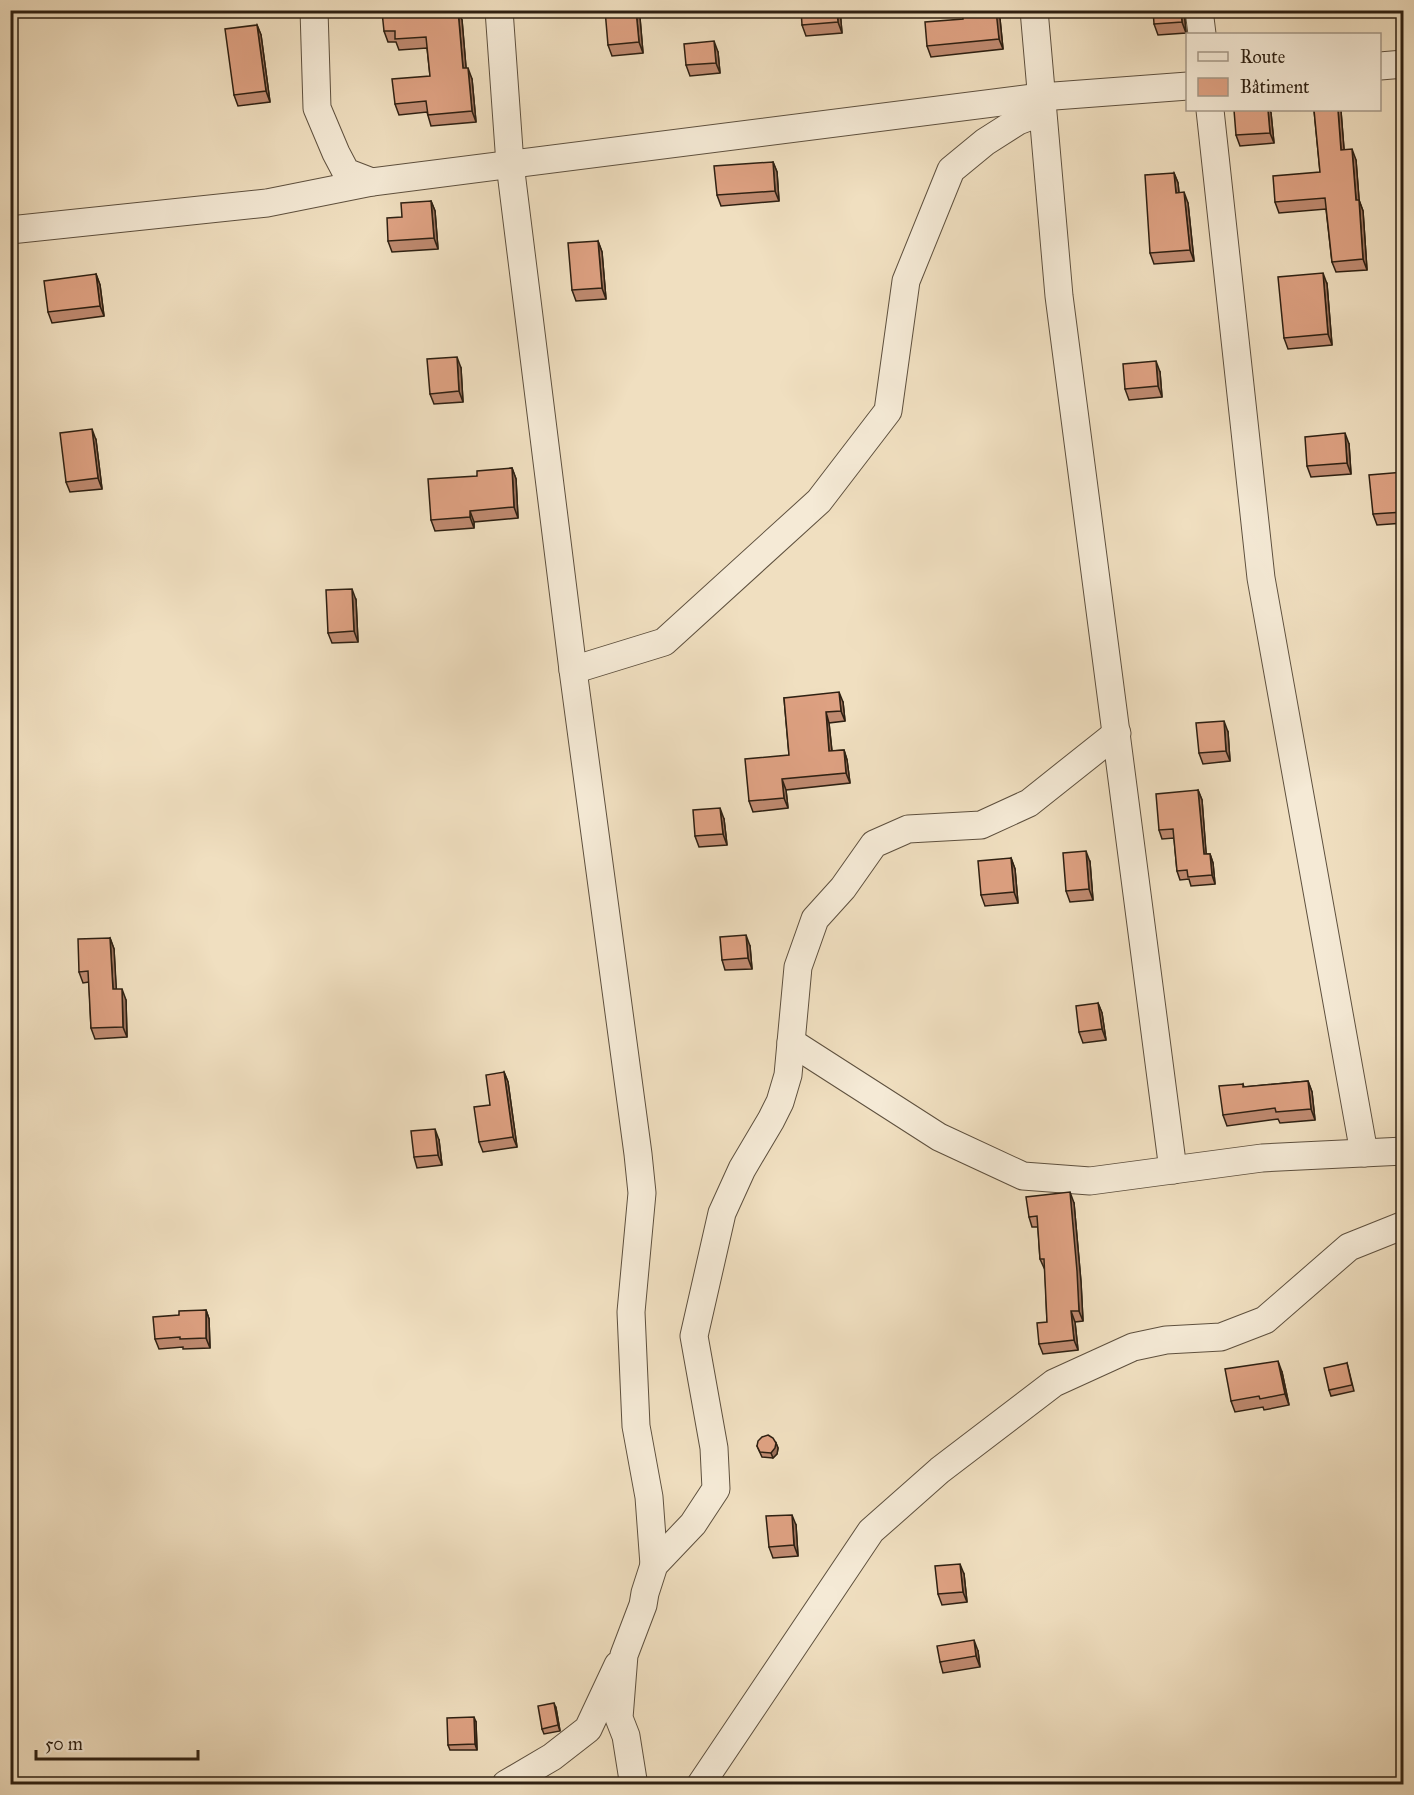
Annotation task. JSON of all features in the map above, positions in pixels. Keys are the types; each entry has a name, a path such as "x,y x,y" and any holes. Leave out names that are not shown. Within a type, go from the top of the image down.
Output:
{"street":[{"path":"314,10 317,108 346,172 372,182"},
{"path":"499,10 510,164 573,670 642,1193 631,1312 636,1426 649,1497 654,1565 645,1593 644,1605 624,1655 609,1681 588,1729 552,1757 506,1785"},
{"path":"1034,10 1059,296 1173,1170"},
{"path":"1199,10 1202,33"},
{"path":"1381,66 1404,64"},
{"path":"10,230 267,203 372,182 510,164 1186,86"},
{"path":"573,670 664,642 819,501 888,411 906,281 951,170 986,142 1041,104"},
{"path":"1210,111 1261,578 1364,1153"},
{"path":"654,1565 693,1524 716,1489 714,1448 694,1336 722,1213 742,1169 780,1102 788,1075 798,967 815,920 843,888 874,844 908,829 981,825 1029,803 1117,733"},
{"path":"791,1042 939,1137 1023,1176 1090,1181 1262,1158 1404,1151"},
{"path":"701,1785 871,1531 940,1470 1054,1383 1133,1347 1166,1340 1221,1337 1265,1320 1349,1247 1404,1225"},
{"path":"624,1655 619,1718 626,1736 633,1780 631,1785"}],"building":[{"path":"418,10 418,12 458,10 463,68 468,68 472,111 428,115 426,101 395,104 392,79 430,76 426,37 395,39 395,31 384,31 382,12"},
{"path":"605,10 636,10 639,42 608,45"},
{"path":"801,10 837,10 838,22 802,25"},
{"path":"963,10 996,10 999,39 927,46 925,22 963,19"},
{"path":"1153,10 1181,10 1182,22 1154,24"},
{"path":"257,25 266,91 234,95 225,29"},
{"path":"714,41 716,63 686,65 684,44"},
{"path":"1234,111 1268,111 1270,133 1236,135"},
{"path":"1314,111 1338,111 1341,150 1352,149 1356,200 1359,200 1363,259 1332,262 1325,198 1275,202 1273,176 1320,172"},
{"path":"773,162 775,191 717,195 714,166"},
{"path":"1174,173 1176,193 1184,192 1190,250 1150,253 1145,175"},
{"path":"431,201 434,238 388,241 387,218 402,217 401,203"},
{"path":"598,241 602,288 572,290 568,243"},
{"path":"1323,273 1328,334 1284,338 1278,277"},
{"path":"96,274 100,306 48,312 44,281"},
{"path":"457,357 459,391 430,394 427,359"},
{"path":"1156,361 1158,386 1125,389 1123,364"},
{"path":"92,429 98,478 66,482 60,433"},
{"path":"1345,433 1347,463 1307,466 1305,437"},
{"path":"512,468 514,507 470,511 470,517 431,520 428,479 477,476 477,471"},
{"path":"1404,472 1404,512 1373,514 1369,475"},
{"path":"352,589 354,631 328,633 326,590"},
{"path":"839,692 841,711 826,712 829,751 844,750 846,773 782,779 784,798 749,801 745,759 789,755 784,698"},
{"path":"1224,721 1226,751 1199,753 1196,723"},
{"path":"1198,790 1204,854 1210,854 1212,875 1188,877 1187,870 1177,871 1173,829 1159,830 1156,794"},
{"path":"720,808 723,834 695,836 693,810"},
{"path":"1086,851 1089,889 1066,891 1063,853"},
{"path":"1011,858 1014,892 981,895 978,861"},
{"path":"746,935 748,958 722,960 720,937"},
{"path":"110,938 113,989 122,989 123,1027 91,1028 88,971 79,972 78,939"},
{"path":"1098,1003 1102,1029 1079,1032 1076,1006"},
{"path":"504,1072 513,1137 479,1142 474,1107 490,1105 486,1075"},
{"path":"1308,1081 1311,1109 1276,1112 1275,1108 1223,1115 1219,1086 1243,1084 1243,1087"},
{"path":"435,1129 438,1155 414,1157 411,1131"},
{"path":"1070,1192 1079,1311 1071,1311 1074,1340 1039,1344 1037,1323 1047,1322 1044,1259 1040,1259 1037,1216 1029,1217 1026,1197"},
{"path":"206,1310 206,1338 155,1339 153,1317 179,1315 179,1311"},
{"path":"1278,1361 1285,1394 1231,1401 1225,1369"},
{"path":"1347,1363 1352,1385 1329,1390 1324,1368"},
{"path":"768,1435 776,1443 775,1448 771,1453 760,1452 757,1446 758,1441"},
{"path":"792,1515 794,1545 769,1547 766,1516"},
{"path":"960,1564 963,1592 938,1594 935,1566"},
{"path":"974,1640 976,1656 940,1662 937,1646"},
{"path":"554,1703 558,1725 542,1729 538,1706"},
{"path":"474,1717 475,1744 448,1745 447,1718"}]}
